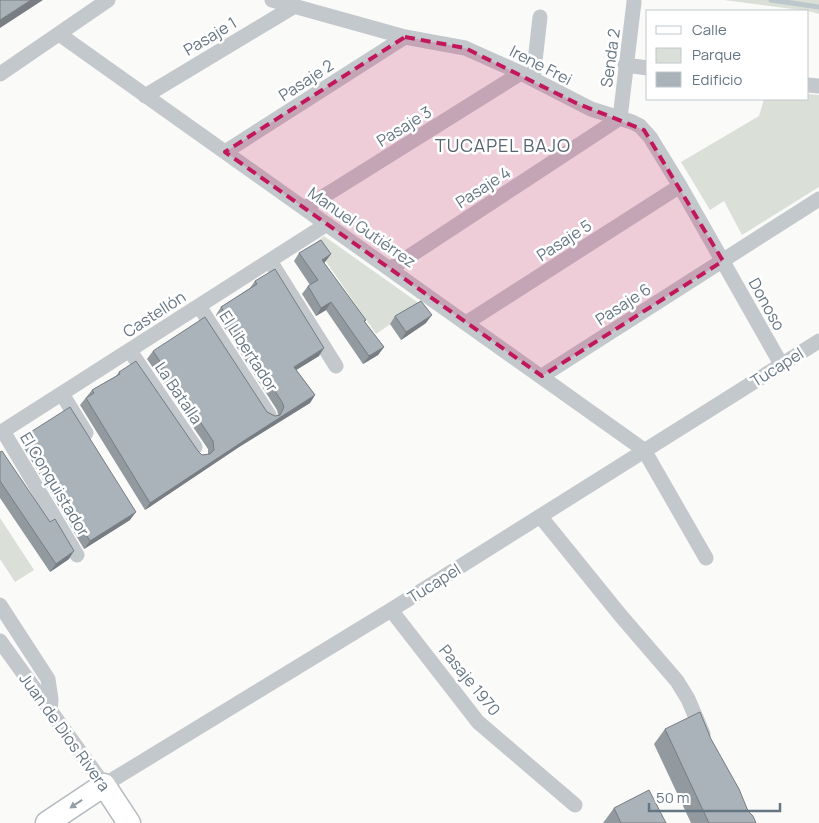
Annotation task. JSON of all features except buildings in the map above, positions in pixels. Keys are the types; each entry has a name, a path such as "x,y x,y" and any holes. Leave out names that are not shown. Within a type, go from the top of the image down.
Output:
{"main road":[{"name":"Tucapel","path":"47,823 104,785"},
{"name":"Juan de Dios Rivera","path":"104,785 129,823"}],"street":[{"path":"0,74 108,0"},
{"name":"Irene Frei","path":"272,0 405,37 465,48 527,76 591,110 632,122 644,130 650,137 723,260"},
{"name":"Senda 2","path":"620,118 634,2"},
{"name":"Pasaje 1","path":"145,96 293,7"},
{"path":"527,76 540,17"},
{"name":"Manuel Gutiérrez","path":"58,34 644,450"},
{"name":"Pasaje 2","path":"225,152 405,37"},
{"path":"625,65 646,68"},
{"name":"Pasaje 3","path":"305,208 527,76"},
{"name":"Pasaje 4","path":"390,269 620,118"},
{"name":"Pasaje 5","path":"466,323 680,186"},
{"name":"Pasaje 6","path":"542,376 819,199"},
{"name":"Castellón","path":"2,432 326,224"},
{"name":"Donoso","path":"723,260 781,364"},
{"path":"270,261 336,366"},
{"name":"El Libertador","path":"199,306 269,415"},
{"name":"Tucapel","path":"104,785 391,610 819,341"},
{"name":"La Batalla","path":"130,350 200,454"},
{"path":"62,394 93,445"},
{"name":"El Conquistador","path":"2,432 77,555"},
{"path":"644,450 706,558"},
{"path":"540,516 620,616 677,681 688,698 709,750"},
{"path":"0,605 48,679 51,699 50,710"},
{"name":"Pasaje 1970","path":"391,610 478,722 575,805"},
{"name":"Juan de Dios Rivera","path":"0,641 104,785"}],"highlighted area":[{"path":"405,37 465,48 576,103 644,130 723,261 542,376 225,152"}],"green space":[{"path":"724,0 819,0 819,14 809,10"},
{"path":"809,94 819,95 819,187 742,235 724,201 710,210 681,162 759,116 764,100 809,100"},
{"path":"324,236 420,304 376,334 314,244"},
{"path":"0,518 34,570 15,582 0,559"}],"waterway":[{"path":"771,0 819,7"}],"district":[{"name":"TUCAPEL BAJO","path":"503,145"}]}
